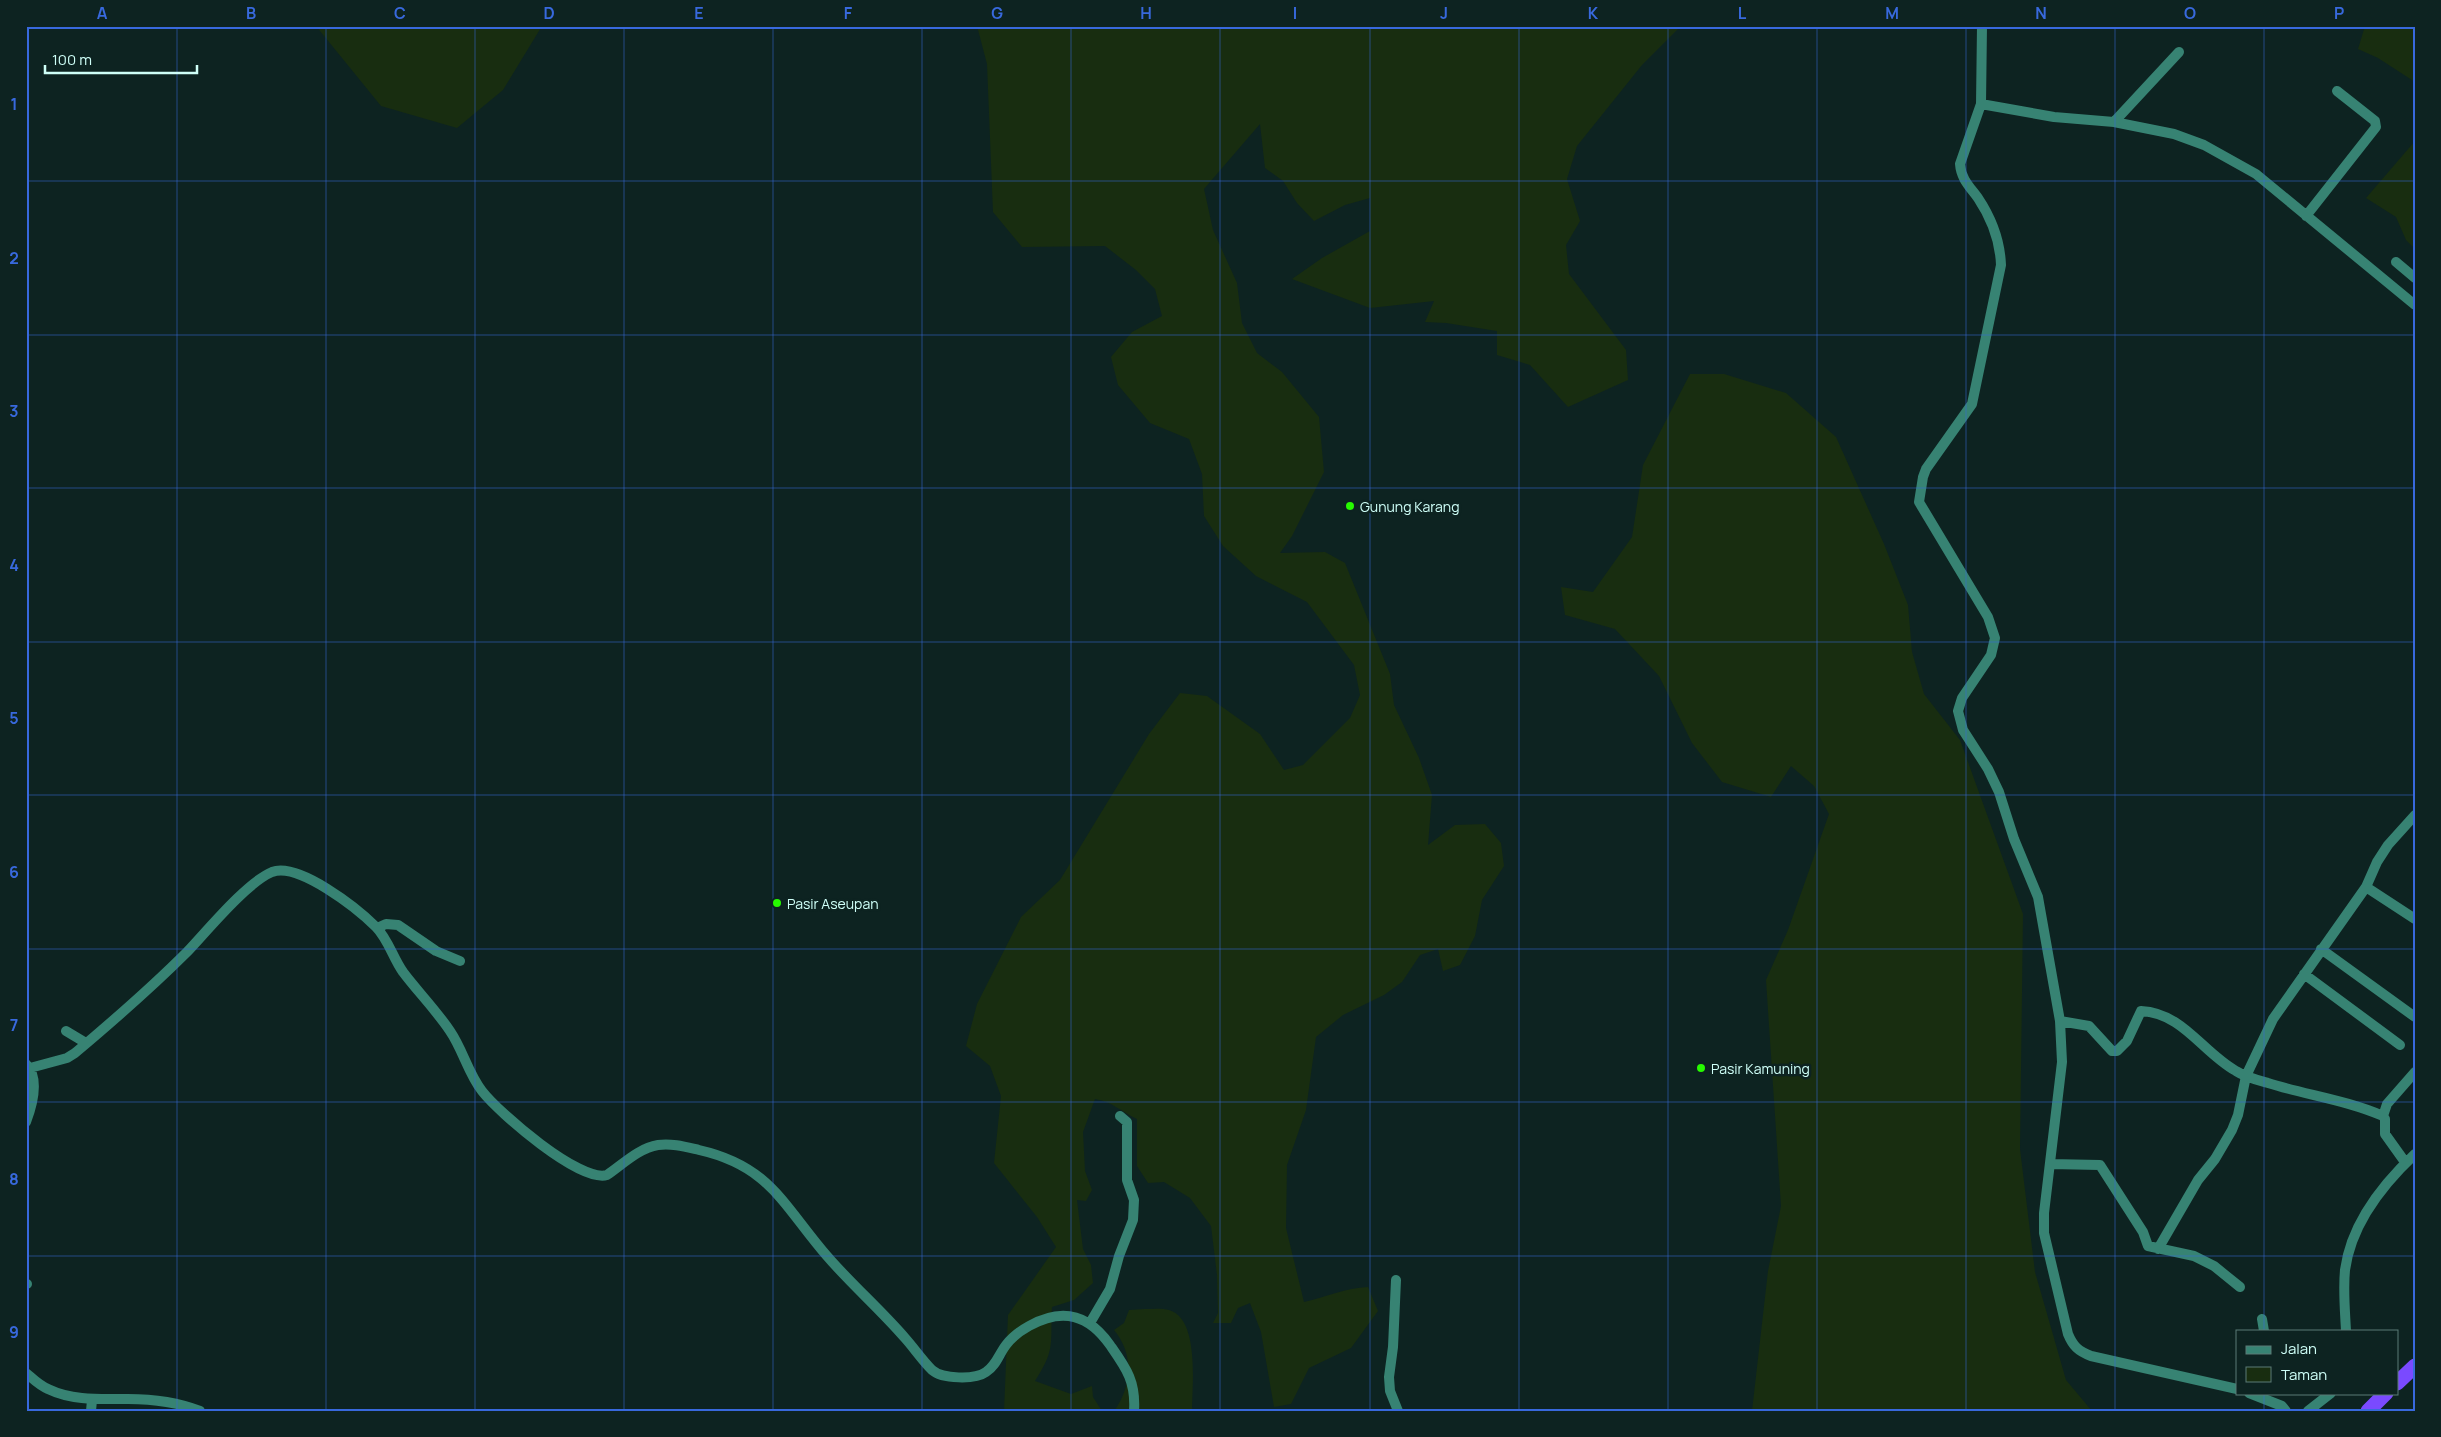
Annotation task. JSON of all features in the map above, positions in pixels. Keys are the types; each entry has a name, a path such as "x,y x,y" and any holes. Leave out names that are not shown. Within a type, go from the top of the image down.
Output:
{"highway":[{"path":"2398,1382 2415,1366"},
{"path":"2368,1411 2385,1394"}],"street":[{"path":"1982,26 1981,104 1960,164 1960,170 1962,177 1978,199 1994,227 2001,255 1999,280 1980,359 1972,404 1926,470 1919,502 1956,561 1992,628 1994,644 1991,655 1962,698 1958,711 1963,730 1988,769 1999,792 2014,839 2038,897 2060,1021 2062,1062 2044,1214 2044,1233 2068,1334 2073,1345 2091,1356 2236,1389"},
{"path":"2114,122 2179,52"},
{"path":"2306,216 2376,127 2375,121 2337,91"},
{"path":"1981,104 2054,117 2114,122 2174,134 2204,145 2256,174 2415,305"},
{"path":"2396,262 2415,278"},
{"path":"2158,1249 2198,1180 2215,1159 2232,1130 2238,1115 2246,1076 2272,1019 2366,887 2377,862 2388,845 2415,816"},
{"path":"26,1122 32,1106 34,1088 28,1066 67,1058 86,1044 186,952 231,905 257,882 273,872 288,871 322,886 356,909 377,928 402,971 450,1030 474,1081 484,1093 532,1138 581,1172 600,1177 607,1175 640,1152 658,1145 677,1144 710,1152 742,1164 768,1184 827,1256 906,1338 933,1371 941,1375 972,1377 985,1374 994,1365 1006,1345 1018,1333 1039,1320 1062,1315 1073,1316 1090,1323 1102,1334 1130,1374 1134,1411"},
{"path":"2366,887 2415,919"},
{"path":"377,928 386,924 398,925 436,951 460,961"},
{"path":"2321,949 2415,1016"},
{"path":"2304,974 2400,1046"},
{"path":"2060,1021 2089,1026 2112,1051 2117,1051 2127,1041 2141,1011 2152,1012 2177,1022 2225,1064 2246,1076 2281,1087 2348,1102 2383,1116"},
{"path":"66,1031 86,1044"},
{"path":"2406,1162 2385,1134 2385,1118 2383,1116 2387,1104 2415,1072"},
{"path":"1090,1323 1110,1289 1119,1256 1133,1220 1134,1200 1127,1180 1128,1122 1120,1116"},
{"path":"2346,1330 2344,1288 2351,1247 2374,1201 2391,1176 2415,1154"},
{"path":"2050,1164 2100,1165 2144,1232 2148,1246 2201,1258 2214,1266 2240,1288"},
{"path":"1396,1280 1393,1347 1389,1377 1390,1391 1398,1411"},
{"path":"2262,1319 2264,1330"},
{"path":"26,1373 47,1389 68,1396 92,1400 129,1399 168,1402 200,1411"},
{"path":"2252,1394 2282,1406 2286,1411"},
{"path":"2312,1394 2312,1408"},
{"path":"2312,1408 2330,1394"},
{"path":"91,1411 92,1400"}],"green space":[{"path":"316,26 542,26 503,90 457,128 381,106"},
{"path":"977,26 1681,26 1642,65 1577,146 1567,179 1580,221 1566,245 1569,274 1626,350 1628,380 1568,407 1530,365 1497,355 1497,331 1446,323 1425,322 1434,301 1370,308 1292,279 1322,258 1370,231 1370,198 1345,205 1314,221 1297,203 1283,181 1265,168 1260,124 1204,189 1213,230 1237,283 1242,323 1257,353 1282,372 1319,417 1324,472 1292,536 1280,553 1325,552 1345,563 1390,674 1394,705 1419,758 1432,795 1428,845 1455,825 1485,824 1501,843 1504,866 1482,900 1475,936 1460,965 1443,971 1438,949 1420,955 1402,982 1384,995 1343,1015 1316,1037 1306,1110 1287,1165 1286,1228 1304,1302 1344,1291 1368,1287 1378,1311 1351,1348 1309,1368 1291,1404 1274,1407 1261,1332 1250,1303 1238,1308 1231,1323 1213,1323 1218,1313 1217,1275 1211,1226 1190,1198 1164,1182 1148,1183 1137,1166 1137,1119 1111,1104 1095,1099 1083,1132 1085,1171 1092,1190 1086,1201 1077,1200 1083,1249 1091,1265 1093,1283 1074,1300 1052,1307 1051,1346 1042,1370 1035,1381 1071,1394 1092,1386 1093,1397 1102,1411 1004,1411 1008,1315 1056,1247 1037,1217 994,1163 1001,1096 990,1066 966,1046 977,1004 1021,917 1060,880 1149,734 1180,693 1207,696 1260,734 1284,770 1303,765 1350,718 1360,695 1354,665 1307,602 1256,576 1223,546 1204,516 1202,474 1189,439 1150,423 1118,385 1111,357 1132,332 1162,316 1155,289 1136,270 1105,246 1022,247 993,212 987,64"},
{"path":"2365,26 2415,26 2415,82 2378,58 2358,49"},
{"path":"2415,141 2415,249 2406,240 2396,217 2366,198"},
{"path":"1690,374 1724,374 1786,393 1836,437 1884,544 1908,605 1912,652 1924,694 1960,740 2023,914 2020,1149 2035,1272 2066,1380 2092,1411 1752,1411 1768,1271 1781,1206 1766,980 1788,930 1829,814 1814,786 1791,766 1771,797 1722,782 1692,743 1659,676 1615,629 1565,615 1561,587 1593,592 1632,537 1643,465"},
{"path":"1129,1310 1169,1310 1179,1316 1186,1326 1192,1354 1192,1411 1107,1411 1115,1410 1121,1400 1125,1390 1128,1370 1128,1359 1125,1349 1114,1330 1124,1323"}],"place":[{"name":"Gunung Karang","path":"1350,506"},
{"name":"Pasir Aseupan","path":"777,903"},
{"name":"Pasir Kamuning","path":"1701,1068"}]}
